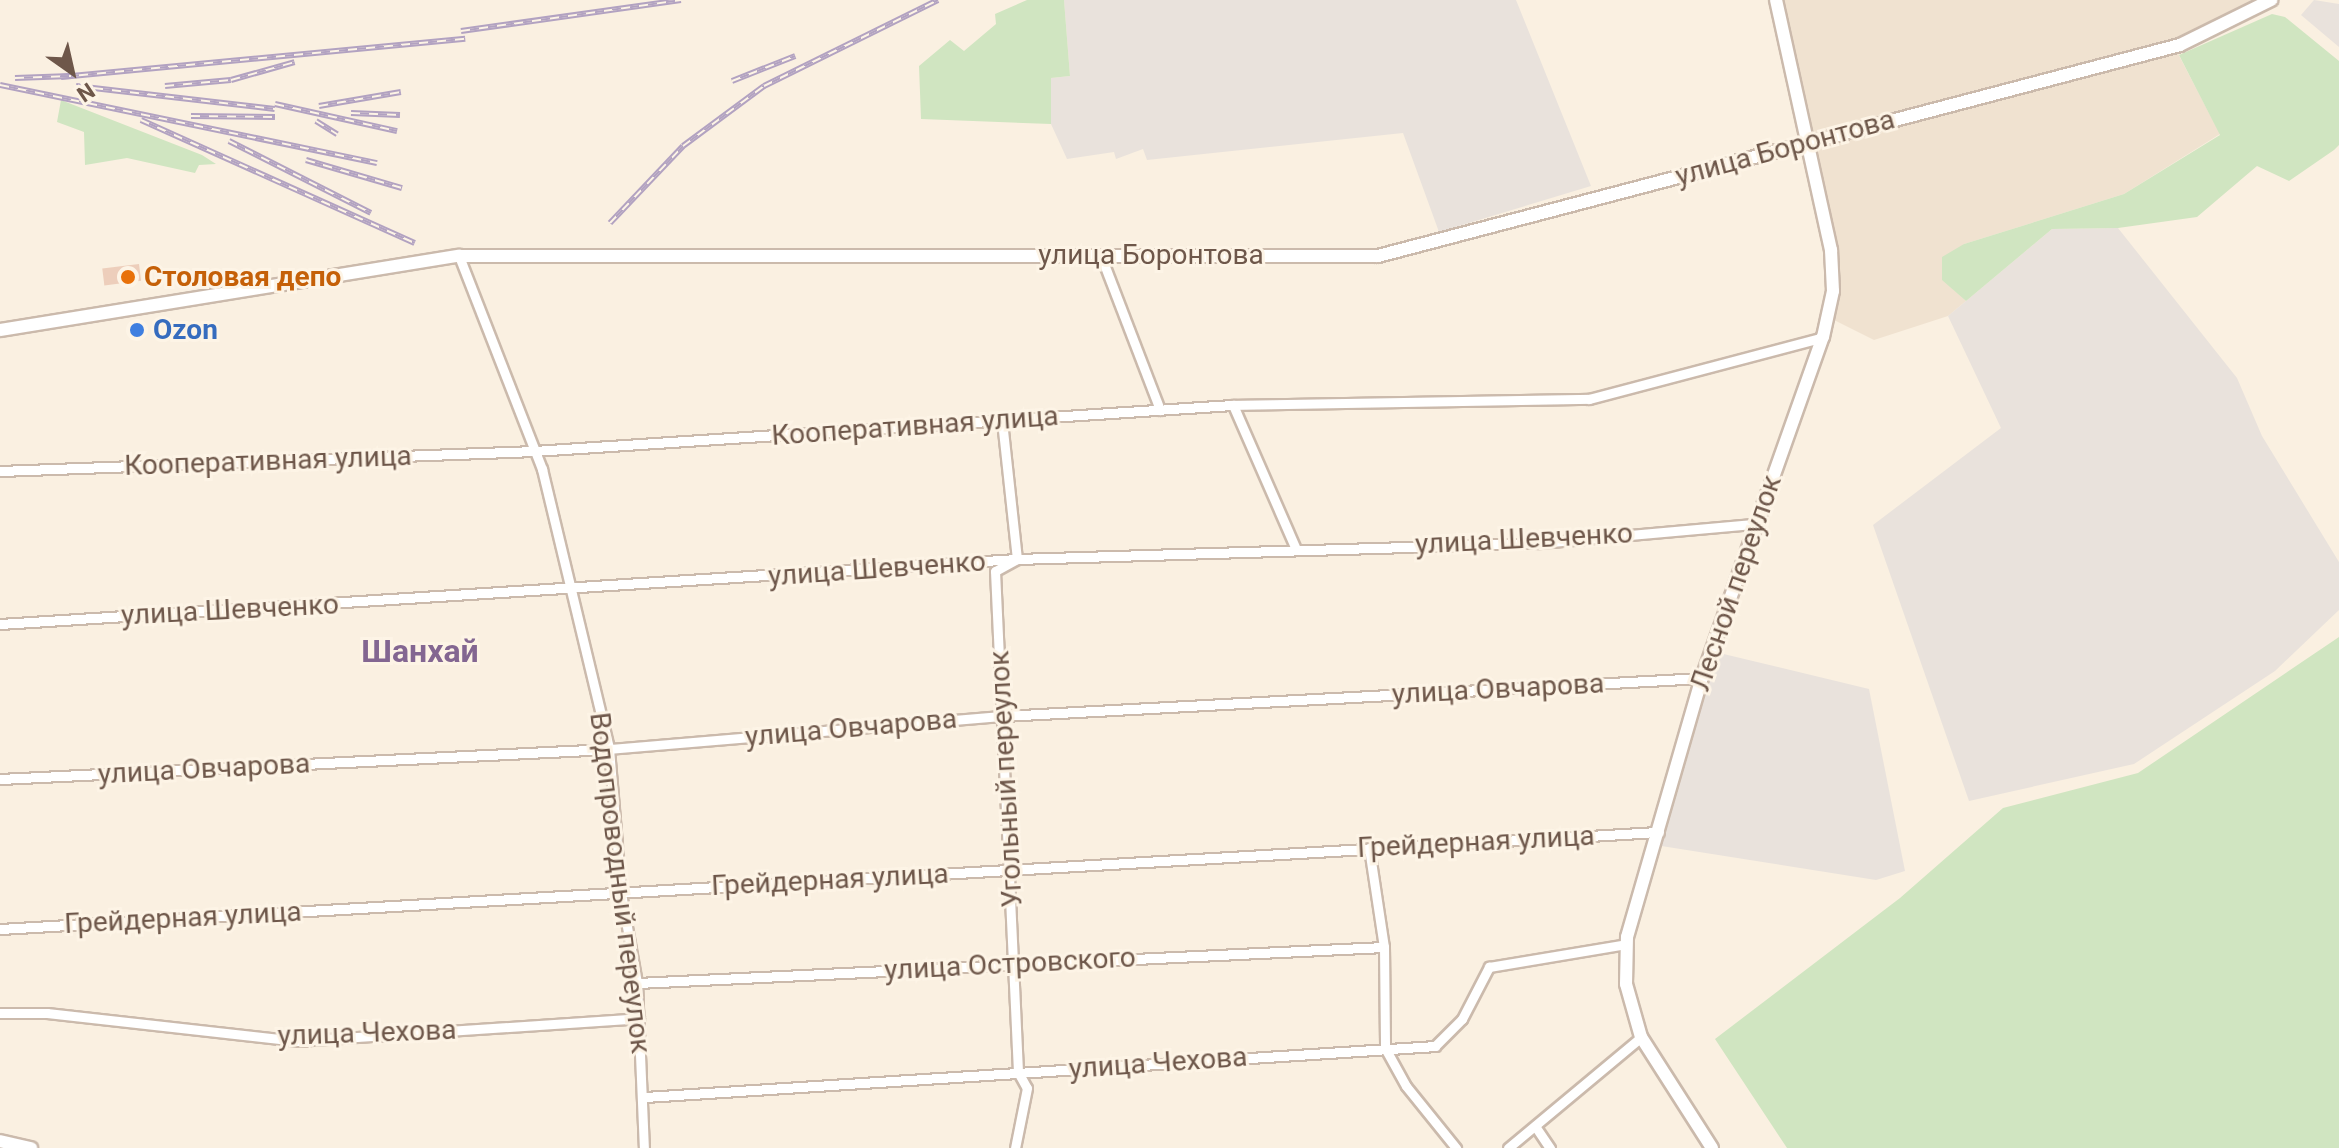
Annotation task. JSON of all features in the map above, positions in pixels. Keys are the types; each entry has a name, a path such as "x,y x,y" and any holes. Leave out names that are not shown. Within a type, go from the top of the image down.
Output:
{"street":[{"name":"Лесной переулок","path":"1712,1148 1641,1037 1626,984 1626,944 1702,678 1754,524 1823,337 1833,291 1831,250 1776,0"},
{"name":"улица Боронтова","path":"0,330 459,256 1378,256 2180,45 2271,0"},
{"name":"Водопроводный переулок","path":"459,256 534,451 609,749 621,893 637,983 645,1097 644,1148"},
{"path":"1101,256 1160,410"},
{"name":"Кооперативная улица","path":"0,471 534,451 1233,405 1589,399 1823,337"},
{"path":"1233,405 1295,547"},
{"path":"1002,421 1017,559"},
{"name":"улица Шевченко","path":"0,624 1017,559 1295,547 1539,543 1754,524"},
{"name":"Угольный переулок","path":"1015,1148 1027,1088 1018,1072 995,571 1017,559"},
{"name":"улица Овчарова","path":"0,779 609,749 1003,716 1702,678"},
{"name":"Грейдерная улица","path":"0,929 1659,832"},
{"path":"1369,848 1384,947 1385,1048 1406,1086 1456,1148"},
{"name":"улица Чехова","path":"645,1097 1435,1046 1462,1019 1489,967 1626,944"},
{"name":"улица Островского","path":"637,983 1384,947"},
{"name":"улица Чехова","path":"0,1013 47,1013 297,1041 639,1018"},
{"path":"1508,1148 1641,1037"},
{"path":"1535,1126 1550,1148"},
{"path":"0,1141 31,1148"}],"shaded area":[{"path":"1064,0 1516,0 1591,186 1439,232 1403,133 1147,160 1143,149 1116,159 1114,152 1067,159 1051,124 1051,78 1070,76"},
{"path":"1776,0 2271,0 2174,46 2220,134 2124,194 1964,244 1942,279 1966,301 1948,316 1874,340 1828,317 1833,291"},
{"path":"2314,0 2339,4 2339,47 2301,15"},
{"path":"2118,228 2237,378 2262,436 2339,562 2339,610 2275,671 2134,764 1969,801 1873,525 2001,428 1948,316 2052,229"},
{"path":"1711,651 1869,689 1905,871 1876,880 1655,845"}],"green space":[{"path":"1027,0 1064,0 1070,76 1051,78 1051,124 921,119 919,66 950,40 964,51 996,24 995,14"},
{"path":"2272,14 2285,17 2339,61 2339,145 2334,150 2289,181 2257,166 2197,217 2118,228 2052,229 1966,301 1942,280 1942,257 1964,244 2124,194 2220,135 2179,55"},
{"path":"61,100 202,155 216,164 199,165 195,173 127,158 85,165 84,132 57,122"},
{"path":"2339,637 2339,1148 1787,1148 1715,1039 1900,898 2003,808 2138,773"}],"building":[{"name":"Столовая депо","path":"139,264 141,281 104,285 102,269"}],"railway":[{"path":"461,31 681,0"},
{"path":"610,223 683,146 764,86 938,0"},
{"path":"61,77 465,39"},
{"path":"732,81 795,56"},
{"path":"165,86 231,80 295,62"},
{"path":"15,78 71,76"},
{"path":"0,85 377,163"},
{"path":"76,86 275,109"},
{"path":"319,106 401,92"},
{"path":"275,104 397,131"},
{"path":"351,113 400,115"},
{"path":"191,116 275,117"},
{"path":"141,120 415,243"},
{"path":"316,121 337,134"},
{"path":"229,141 371,213"},
{"path":"306,160 402,188"}],"place":[{"name":"Столовая депо","path":"128,277"},
{"name":"Ozon","path":"137,330"}],"district":[{"name":"Шанхай","path":"420,651"}]}
